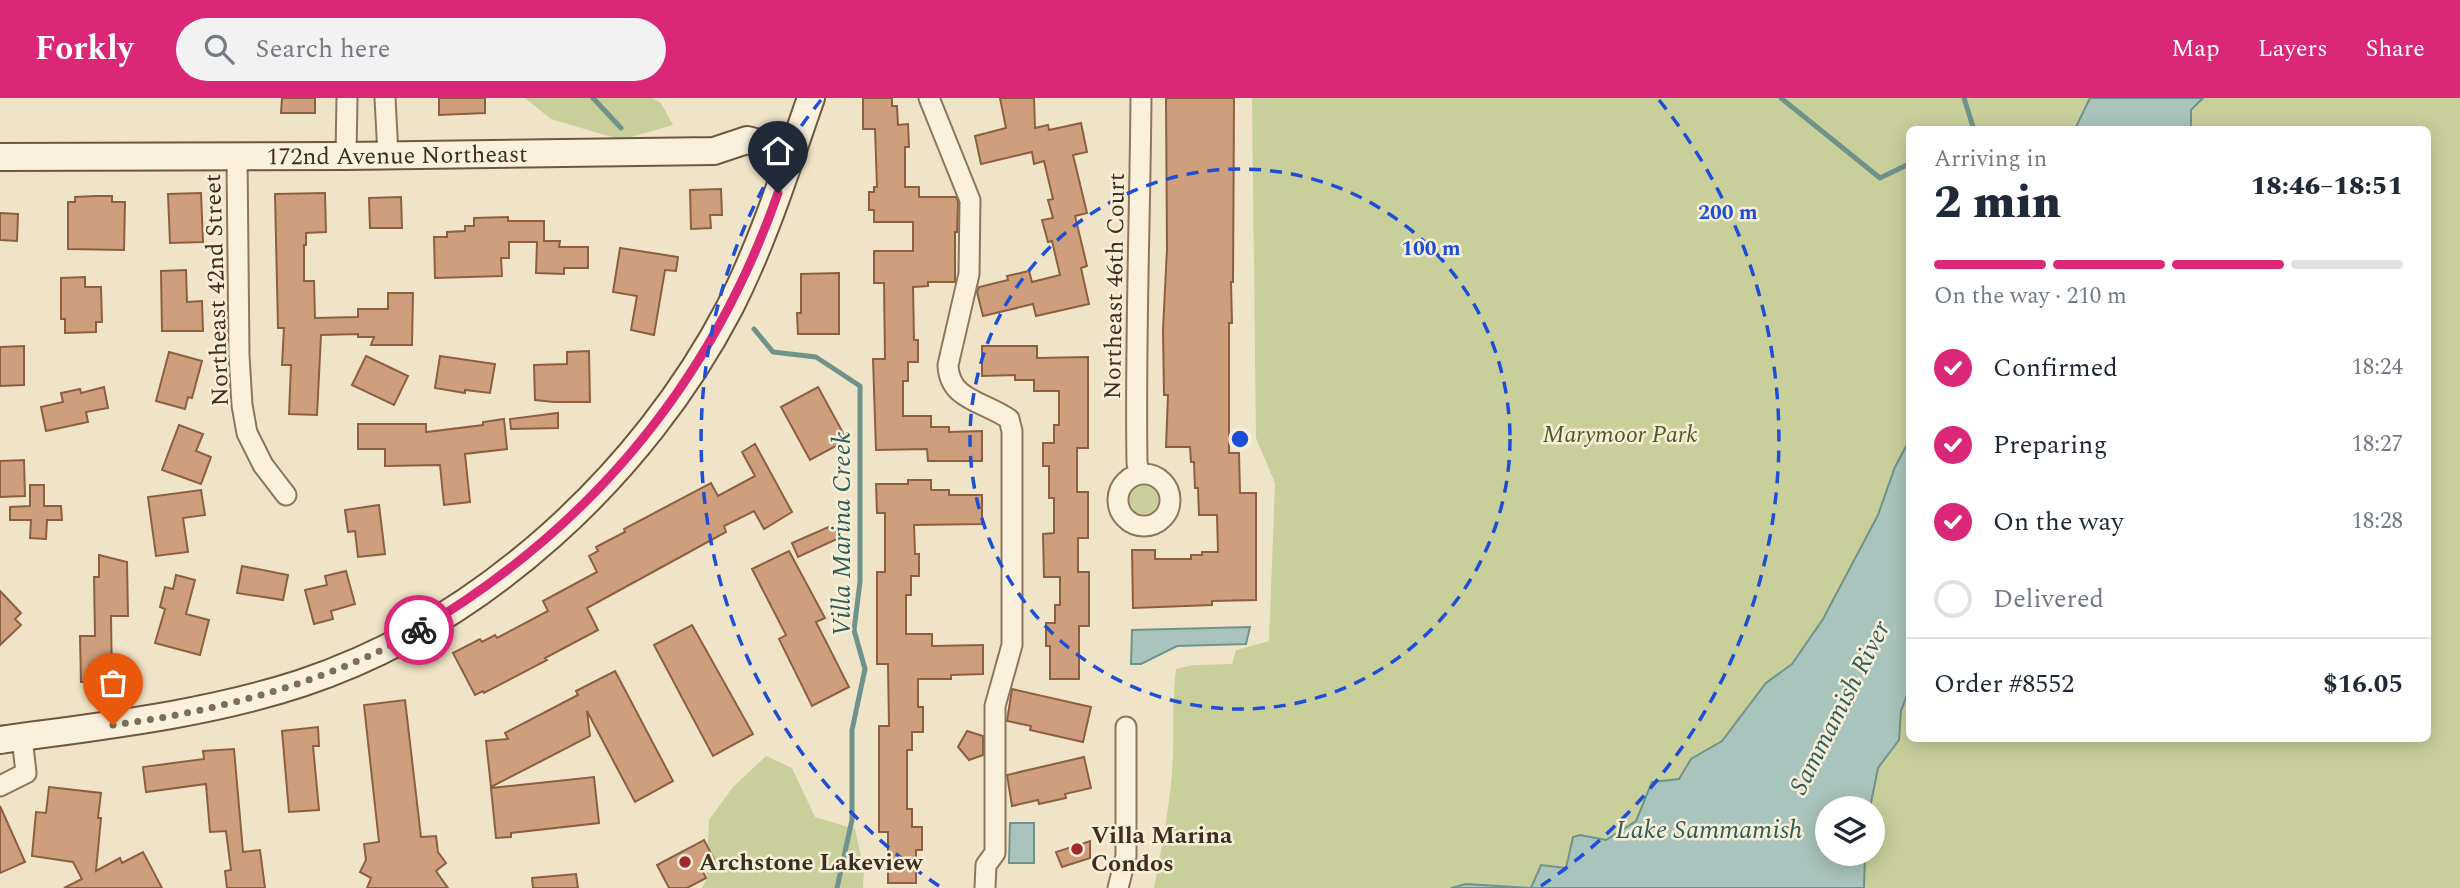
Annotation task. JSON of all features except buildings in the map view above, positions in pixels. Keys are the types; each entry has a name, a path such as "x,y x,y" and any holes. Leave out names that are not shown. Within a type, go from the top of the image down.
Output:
{"main road":[{"path":"11,738 137,722 248,698 303,682 360,660 406,637 496,580 571,517 638,445 671,401 729,308 763,235 810,98"},
{"name":"172nd Avenue Northeast","path":"0,157 714,151 747,140 792,150"}],"street":[{"path":"346,156 347,98"},
{"path":"385,98 387,155"},
{"path":"929,98 970,200 969,274 948,365 949,379 956,390 1009,419 1012,431 1012,645 995,706 995,853 986,865 985,888"},
{"name":"Northeast 46th Court","path":"1140,474 1136,463 1135,364 1141,98"},
{"name":"Northeast 42nd Street","path":"237,157 242,405 247,433 263,465 286,495"},
{"path":"1118,888 1126,856 1126,727"},
{"path":"0,786 26,773 11,738"}],"green space":[{"path":"525,98 652,98 661,103 673,125 621,140 551,119"},
{"name":"Marymoor Park","path":"1252,98 2460,98 2460,888 1864,888 1865,866 1885,866 1885,796 1815,796 1815,804 1691,758 1679,779 1652,782 1636,821 1606,840 1580,835 1566,868 1531,888 1466,884 1451,888 1154,888 1170,790 1176,669 1194,665 1232,664 1236,650 1269,641 1275,483 1256,438"},
{"path":"1144,486 1154,490 1158,500 1154,510 1144,514 1134,510 1130,500 1134,490"},
{"path":"766,756 792,768 815,817 855,829 864,869 863,888 702,888 706,880 709,820 733,787"}],"water":[{"path":"2090,98 2203,98 2191,110 2191,126 2076,126"},
{"path":"1906,447 1906,698 1901,711 1899,740 1878,768 1872,796 1815,796 1815,866 1865,866 1864,888 1531,888 1541,865 1566,868 1573,837 1580,835 1606,840 1636,821 1652,782 1679,779 1691,759 1722,741 1766,683 1792,664 1823,619 1878,515 1895,467"},
{"path":"1250,627 1246,644 1177,646 1141,664 1131,664 1132,630"},
{"path":"1010,823 1034,823 1034,863 1009,863"},
{"path":"1466,884 1531,888 1451,888"}],"waterway":[{"name":"Villa Marina Creek","path":"593,98 621,128"},
{"path":"1781,98 1880,178 1906,165"},
{"path":"1964,98 1973,126"},
{"name":"Villa Marina Creek","path":"754,329 773,352 816,357 860,386 860,582 854,630 865,669 852,730 852,820 837,888"}],"way so far":[{"path":"113,725 248,698 303,682 360,660 419,630"}],"place":[{"name":"Villa Marina Condos","path":"1077,849"},
{"name":"Archstone Lakeview","path":"685,862"}],"route":[{"path":"419,630 496,580 517,563 571,517 638,445 671,401 729,308 763,235 778,193"}],"water label":[{"name":"Sammamish River","path":"1839,707"},
{"name":"Lake Sammamish","path":"1709,829"}]}
